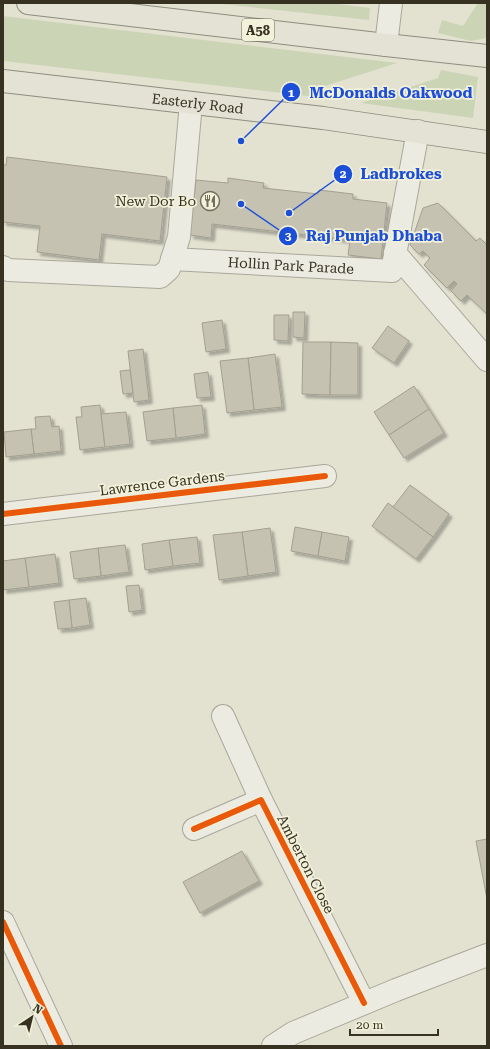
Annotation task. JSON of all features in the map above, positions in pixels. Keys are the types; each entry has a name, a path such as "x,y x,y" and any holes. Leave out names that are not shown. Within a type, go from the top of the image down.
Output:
{"main road":[{"name":"A58","path":"28,3 487,56"},
{"name":"Easterly Road","path":"3,81 323,118 487,142"}],"street":[{"path":"386,45 391,3"},
{"path":"3,267 8,270 160,277 169,269 179,237 191,103"},
{"name":"Hollin Park Parade","path":"172,259 392,271 418,131"},
{"path":"395,253 487,360"},
{"name":"Lawrence Gardens","path":"3,514 324,476"},
{"name":"Amberton Close","path":"223,716 260,800 364,1004"},
{"path":"194,829 260,800"},
{"path":"3,922 61,1046"},
{"path":"273,1046 293,1033 487,955"}],"green space":[{"path":"213,3 329,3 370,8 369,20"},
{"path":"478,3 487,3 487,38 471,41 438,33 442,20 463,26"},
{"path":"3,16 397,63 319,88 316,97 3,61"},
{"path":"441,70 478,77 473,118 361,103 438,78"}],"building":[{"path":"7,157 167,177 160,241 102,234 99,260 37,252 40,226 3,222 3,165 6,165"},
{"path":"228,178 264,183 263,188 318,194 319,190 353,194 353,199 387,203 381,259 348,255 350,240 212,224 211,238 190,235 196,180 228,183"},
{"path":"438,203 476,241 480,238 487,245 487,314 467,295 461,301 451,291 457,284 454,281 447,288 424,265 430,258 423,251 419,254 410,245 423,208"},
{"path":"293,312 305,312 304,338 293,337"},
{"path":"274,315 289,315 288,341 274,340"},
{"path":"222,320 226,349 206,352 202,323"},
{"path":"388,326 409,341 394,363 372,348"},
{"path":"303,342 331,342 330,395 302,394"},
{"path":"331,342 358,343 358,395 330,395"},
{"path":"143,349 149,400 134,402 128,351"},
{"path":"275,354 282,407 254,410 248,358"},
{"path":"248,358 254,410 227,413 220,361"},
{"path":"130,370 133,393 123,394 120,371"},
{"path":"208,372 211,397 197,398 194,374"},
{"path":"414,386 429,409 389,435 374,412"},
{"path":"100,405 105,447 80,450 76,417 82,417 81,407"},
{"path":"202,405 205,434 176,438 173,408"},
{"path":"173,408 176,438 147,441 143,412"},
{"path":"429,409 444,433 404,458 389,435"},
{"path":"126,412 130,444 105,447 101,414"},
{"path":"50,416 52,427 59,426 61,451 34,454 31,429 36,429 35,417"},
{"path":"31,429 34,454 6,457 4,432"},
{"path":"410,485 449,514 433,537 393,507"},
{"path":"388,503 433,537 416,559 372,526"},
{"path":"295,527 322,532 318,556 291,551"},
{"path":"270,528 276,572 248,576 242,532"},
{"path":"242,532 248,576 219,580 213,535"},
{"path":"322,532 349,537 345,561 318,556"},
{"path":"197,537 200,563 173,566 169,540"},
{"path":"169,540 173,566 145,570 142,544"},
{"path":"125,545 129,572 101,576 98,548"},
{"path":"98,548 101,576 74,579 70,552"},
{"path":"55,554 59,583 29,587 25,558"},
{"path":"25,558 29,587 3,590 3,561"},
{"path":"139,585 142,610 129,612 126,586"},
{"path":"86,598 90,625 72,628 69,600"},
{"path":"69,600 72,628 58,629 54,602"},
{"path":"487,839 487,899 476,841"},
{"path":"242,851 259,881 200,913 183,882"}],"cycle path":[{"path":"3,514 325,476"},
{"path":"194,829 261,800 364,1003"},
{"path":"3,922 61,1046"}],"place":[{"name":"McDonalds Oakwood","path":"241,141"},
{"name":"New Dor Bo","path":"210,201"},
{"name":"Raj Punjab Dhaba","path":"241,204"},
{"name":"Ladbrokes","path":"289,213"}]}
